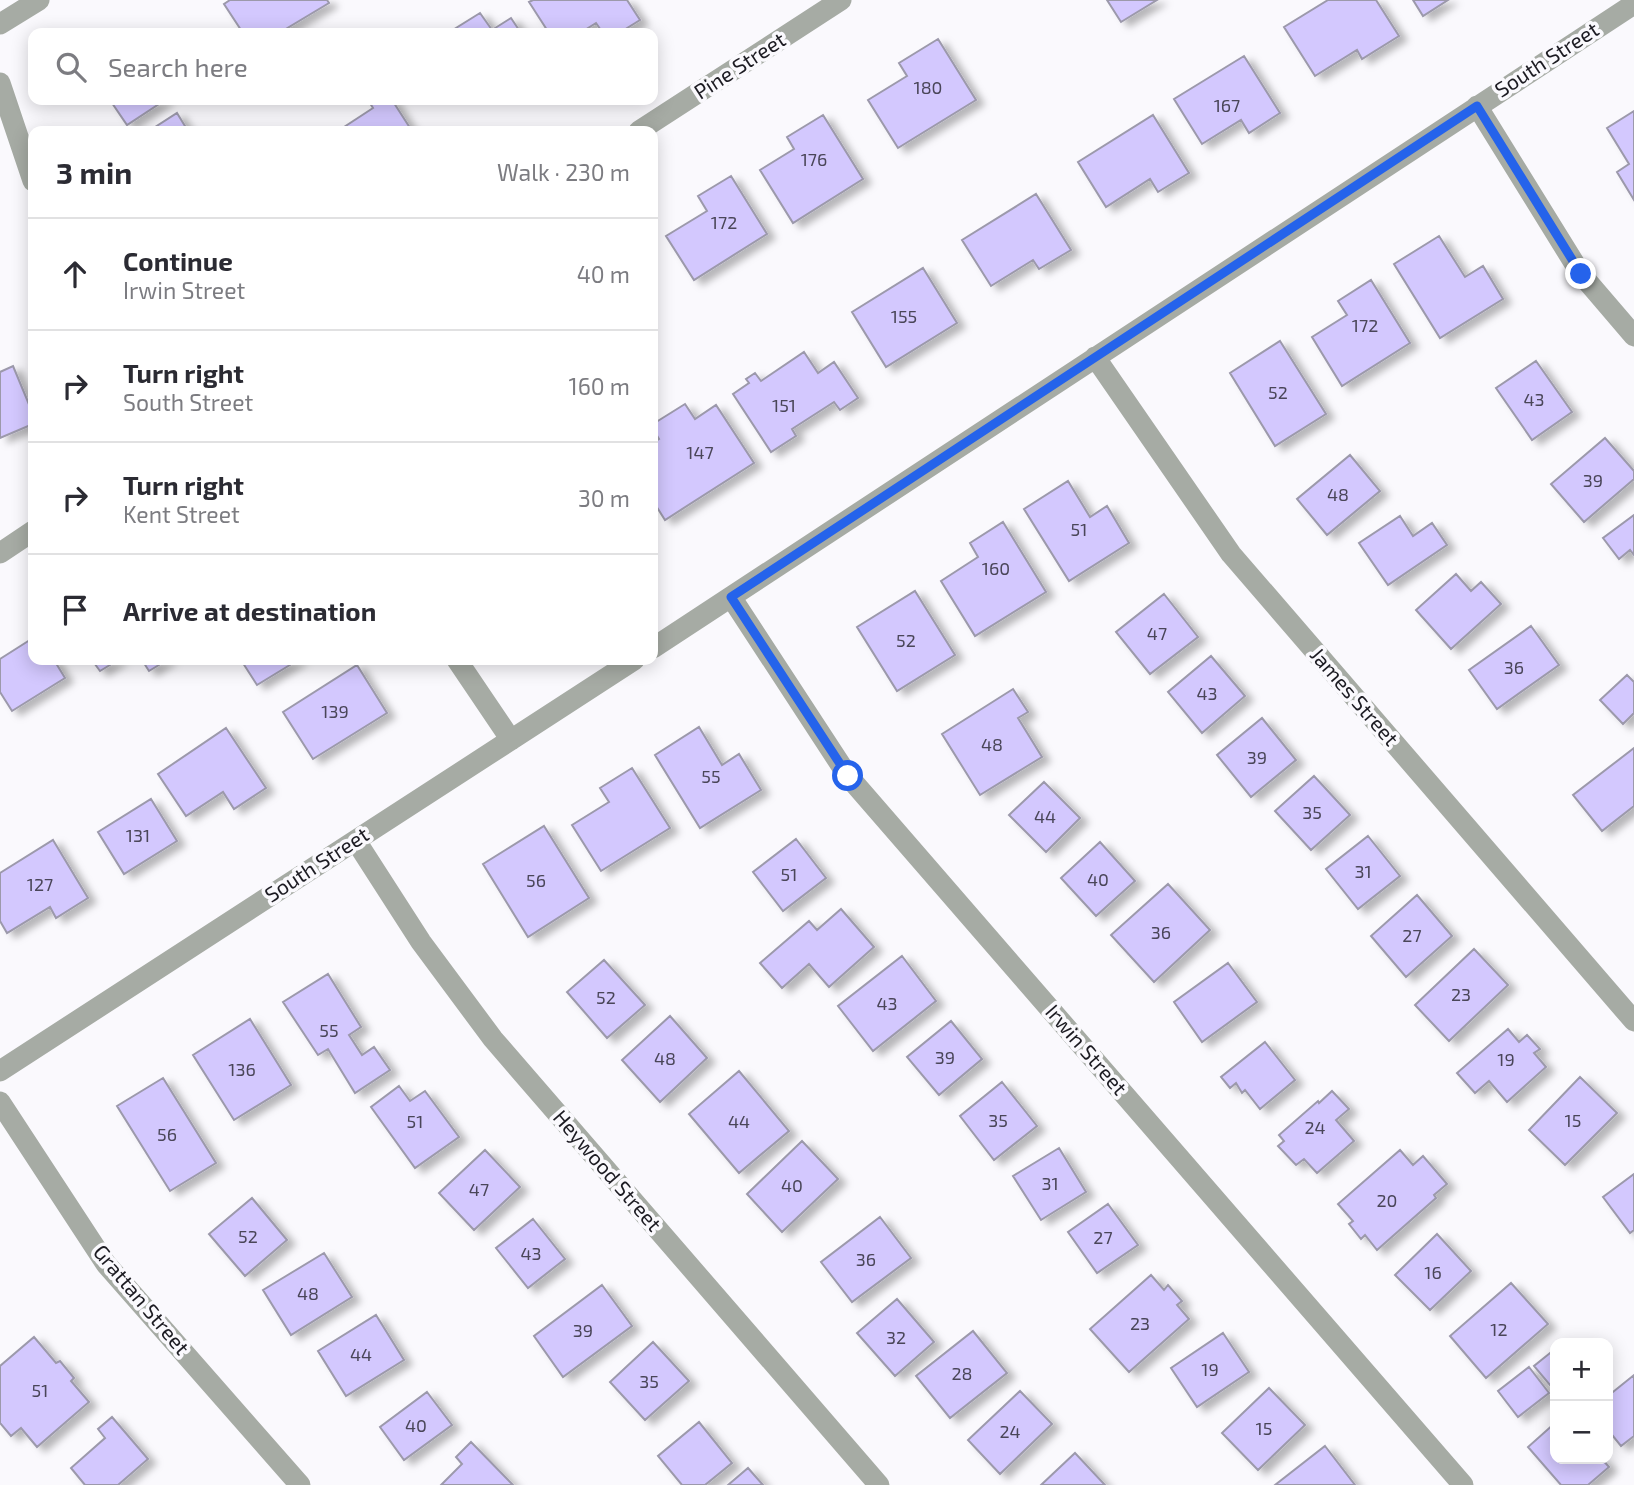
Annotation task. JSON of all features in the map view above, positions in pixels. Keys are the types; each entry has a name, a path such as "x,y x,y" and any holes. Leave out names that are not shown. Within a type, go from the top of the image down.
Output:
{"street":[{"path":"0,24 39,0"},
{"name":"Pine Street","path":"647,126 841,0"},
{"name":"South Street","path":"658,645 1634,4"},
{"path":"0,83 28,166"},
{"path":"1477,106 1581,274 1634,336"},
{"name":"James Street","path":"1095,357 1231,554 1634,1021"},
{"path":"0,552 28,534"},
{"name":"Irwin Street","path":"731,597 848,776 1463,1485"},
{"path":"460,665 511,740"},
{"name":"South Street","path":"0,1071 626,665"},
{"name":"Heywood Street","path":"356,841 421,942 493,1039 879,1485"},
{"name":"Grattan Street","path":"0,1102 106,1264 300,1485"}],"building":[{"path":"230,0 327,0 329,3 287,28 240,28 224,4"},
{"path":"627,0 640,20 627,28 600,28 596,23 588,28 546,28 529,2"},
{"path":"1107,0 1157,0 1121,22"},
{"path":"1328,0 1376,0 1399,36 1362,59 1357,50 1315,76 1284,27"},
{"path":"1413,0 1448,0 1423,16"},
{"path":"480,13 491,28 456,28"},
{"path":"511,18 518,28 495,28"},
{"path":"938,39 976,100 898,148 868,100 907,76 899,63"},
{"path":"1244,56 1280,113 1249,133 1241,120 1202,144 1174,99"},
{"path":"113,105 157,105 127,125"},
{"path":"371,105 395,105 409,126 346,126 373,108"},
{"path":"1634,111 1634,200 1617,172 1629,164 1607,128"},
{"path":"177,113 185,126 157,126"},
{"path":"823,115 863,179 793,223 760,170 794,149 787,137"},
{"path":"1153,115 1189,173 1158,192 1150,179 1106,207 1078,162"},
{"path":"731,176 767,234 694,280 666,236 707,211 698,196"},
{"path":"1036,194 1071,250 1039,269 1033,260 991,286 962,240"},
{"path":"1439,236 1465,277 1483,266 1503,299 1440,338 1394,264"},
{"path":"923,268 957,323 886,367 852,312"},
{"path":"1371,280 1410,343 1342,386 1312,337 1347,315 1338,301"},
{"path":"1280,341 1326,414 1275,446 1230,373"},
{"path":"804,352 818,373 834,362 858,398 840,410 834,402 792,429 796,436 771,452 733,394 749,383 746,379 755,373 761,381"},
{"path":"1536,361 1572,412 1532,440 1496,388"},
{"path":"13,366 28,402 28,426 0,438 0,372"},
{"path":"685,404 695,419 716,405 754,463 665,520 658,509 658,421"},
{"path":"1605,438 1634,471 1634,479 1584,522 1551,484"},
{"path":"1350,455 1380,491 1327,535 1297,499"},
{"path":"1068,481 1090,517 1107,506 1129,543 1069,581 1024,509"},
{"path":"1634,515 1634,555 1630,550 1619,559 1603,538"},
{"path":"1400,516 1413,536 1432,523 1447,545 1388,585 1359,543"},
{"path":"1003,522 1046,592 975,636 941,581 978,557 970,543"},
{"path":"1456,574 1471,591 1481,582 1501,604 1451,649 1416,610"},
{"path":"915,591 955,655 897,691 857,627"},
{"path":"1164,594 1198,637 1150,674 1116,632"},
{"path":"1531,626 1559,665 1497,709 1469,670"},
{"path":"28,641 28,665 57,665 65,678 12,711 0,692 0,659"},
{"path":"1211,656 1245,696 1202,733 1168,692"},
{"path":"96,665 110,665 100,671"},
{"path":"145,665 159,665 149,671"},
{"path":"244,665 290,665 257,685"},
{"path":"357,665 387,713 313,759 283,712"},
{"path":"1627,675 1634,682 1634,713 1623,724 1600,700"},
{"path":"1013,689 1028,712 1018,718 1042,757 980,795 942,734"},
{"path":"1262,718 1296,760 1251,797 1217,755"},
{"path":"699,727 722,765 739,754 761,790 700,828 655,755"},
{"path":"226,728 266,788 234,809 223,792 186,816 158,774"},
{"path":"1634,748 1634,806 1602,831 1573,795"},
{"path":"632,768 670,828 601,871 572,825 609,802 600,788"},
{"path":"1314,776 1350,815 1311,850 1275,811"},
{"path":"1044,782 1080,818 1046,852 1009,815"},
{"path":"151,799 177,841 124,874 98,832"},
{"path":"544,826 589,898 528,937 483,864"},
{"path":"1368,836 1400,876 1358,909 1326,869"},
{"path":"796,839 826,878 783,911 753,872"},
{"path":"53,840 88,898 56,918 50,907 7,933 0,921 0,873"},
{"path":"1100,842 1135,881 1096,916 1061,878"},
{"path":"1168,884 1210,930 1154,982 1111,935"},
{"path":"1417,895 1452,936 1406,977 1371,936"},
{"path":"841,909 874,947 829,987 809,964 782,988 760,963 809,921 817,930"},
{"path":"1474,949 1508,985 1449,1041 1415,1005"},
{"path":"902,956 936,1001 873,1051 838,1006"},
{"path":"604,960 645,1005 607,1038 567,992"},
{"path":"1228,963 1257,1002 1202,1042 1174,1002"},
{"path":"328,974 361,1027 349,1035 362,1055 374,1047 390,1070 355,1093 328,1049 318,1055 283,1002"},
{"path":"670,1016 707,1058 660,1102 622,1060"},
{"path":"250,1019 291,1085 234,1120 193,1055"},
{"path":"951,1021 982,1059 939,1095 907,1057"},
{"path":"1508,1029 1519,1042 1527,1035 1540,1049 1534,1053 1546,1067 1507,1102 1489,1081 1475,1093 1457,1073"},
{"path":"1265,1042 1295,1080 1260,1109 1245,1090 1242,1093 1236,1083 1230,1088 1221,1077"},
{"path":"739,1071 789,1131 739,1173 689,1114"},
{"path":"1580,1077 1617,1113 1565,1165 1529,1130"},
{"path":"163,1078 216,1163 170,1191 117,1106"},
{"path":"1002,1082 1037,1126 994,1160 960,1116"},
{"path":"399,1086 410,1101 425,1091 459,1137 415,1168 371,1107"},
{"path":"1332,1091 1349,1109 1336,1120 1354,1141 1317,1173 1304,1159 1296,1165 1278,1146 1284,1141 1279,1135"},
{"path":"802,1141 838,1179 782,1232 747,1194"},
{"path":"1059,1148 1086,1192 1041,1220 1013,1176"},
{"path":"485,1150 520,1187 474,1230 439,1193"},
{"path":"1400,1150 1413,1165 1423,1156 1447,1184 1434,1195 1436,1198 1377,1250 1365,1235 1361,1239 1349,1224 1353,1221 1338,1204"},
{"path":"1634,1174 1634,1230 1630,1233 1603,1197"},
{"path":"252,1198 287,1240 245,1276 209,1234"},
{"path":"1108,1204 1138,1245 1097,1273 1068,1232"},
{"path":"880,1217 911,1258 852,1302 821,1262"},
{"path":"533,1219 565,1259 528,1288 496,1248"},
{"path":"1437,1234 1471,1271 1430,1310 1395,1275"},
{"path":"324,1253 352,1297 291,1335 263,1290"},
{"path":"1151,1275 1164,1290 1168,1285 1182,1301 1177,1305 1189,1319 1129,1372 1090,1329"},
{"path":"1511,1283 1548,1324 1486,1378 1450,1336"},
{"path":"602,1285 632,1326 563,1377 534,1336"},
{"path":"897,1299 934,1342 895,1376 857,1333"},
{"path":"376,1315 404,1360 346,1396 318,1351"},
{"path":"973,1331 1007,1373 950,1418 916,1376"},
{"path":"1223,1333 1249,1372 1197,1407 1171,1368"},
{"path":"34,1337 56,1363 60,1361 74,1378 71,1381 89,1402 37,1447 21,1428 11,1436 0,1423 0,1366"},
{"path":"653,1342 689,1381 645,1420 610,1382"},
{"path":"1550,1353 1550,1385 1534,1366"},
{"path":"1529,1367 1549,1393 1518,1417 1498,1391"},
{"path":"1634,1375 1634,1436 1621,1446 1613,1436 1613,1392"},
{"path":"1269,1388 1305,1425 1258,1470 1222,1433"},
{"path":"1020,1391 1052,1424 1000,1474 968,1440"},
{"path":"427,1392 452,1425 404,1460 380,1427"},
{"path":"112,1417 148,1459 118,1485 85,1485 71,1468 105,1438 98,1429"},
{"path":"699,1422 732,1463 705,1485 682,1485 658,1456"},
{"path":"1550,1427 1550,1464 1606,1464 1609,1467 1588,1485 1561,1485 1528,1447"},
{"path":"471,1442 513,1485 441,1485 462,1464 456,1457"},
{"path":"1325,1446 1355,1485 1275,1485"},
{"path":"1075,1453 1105,1485 1041,1485"},
{"path":"748,1468 763,1485 728,1485"}],"route":[{"path":"848,776 731,597 1477,106 1581,274"}]}
